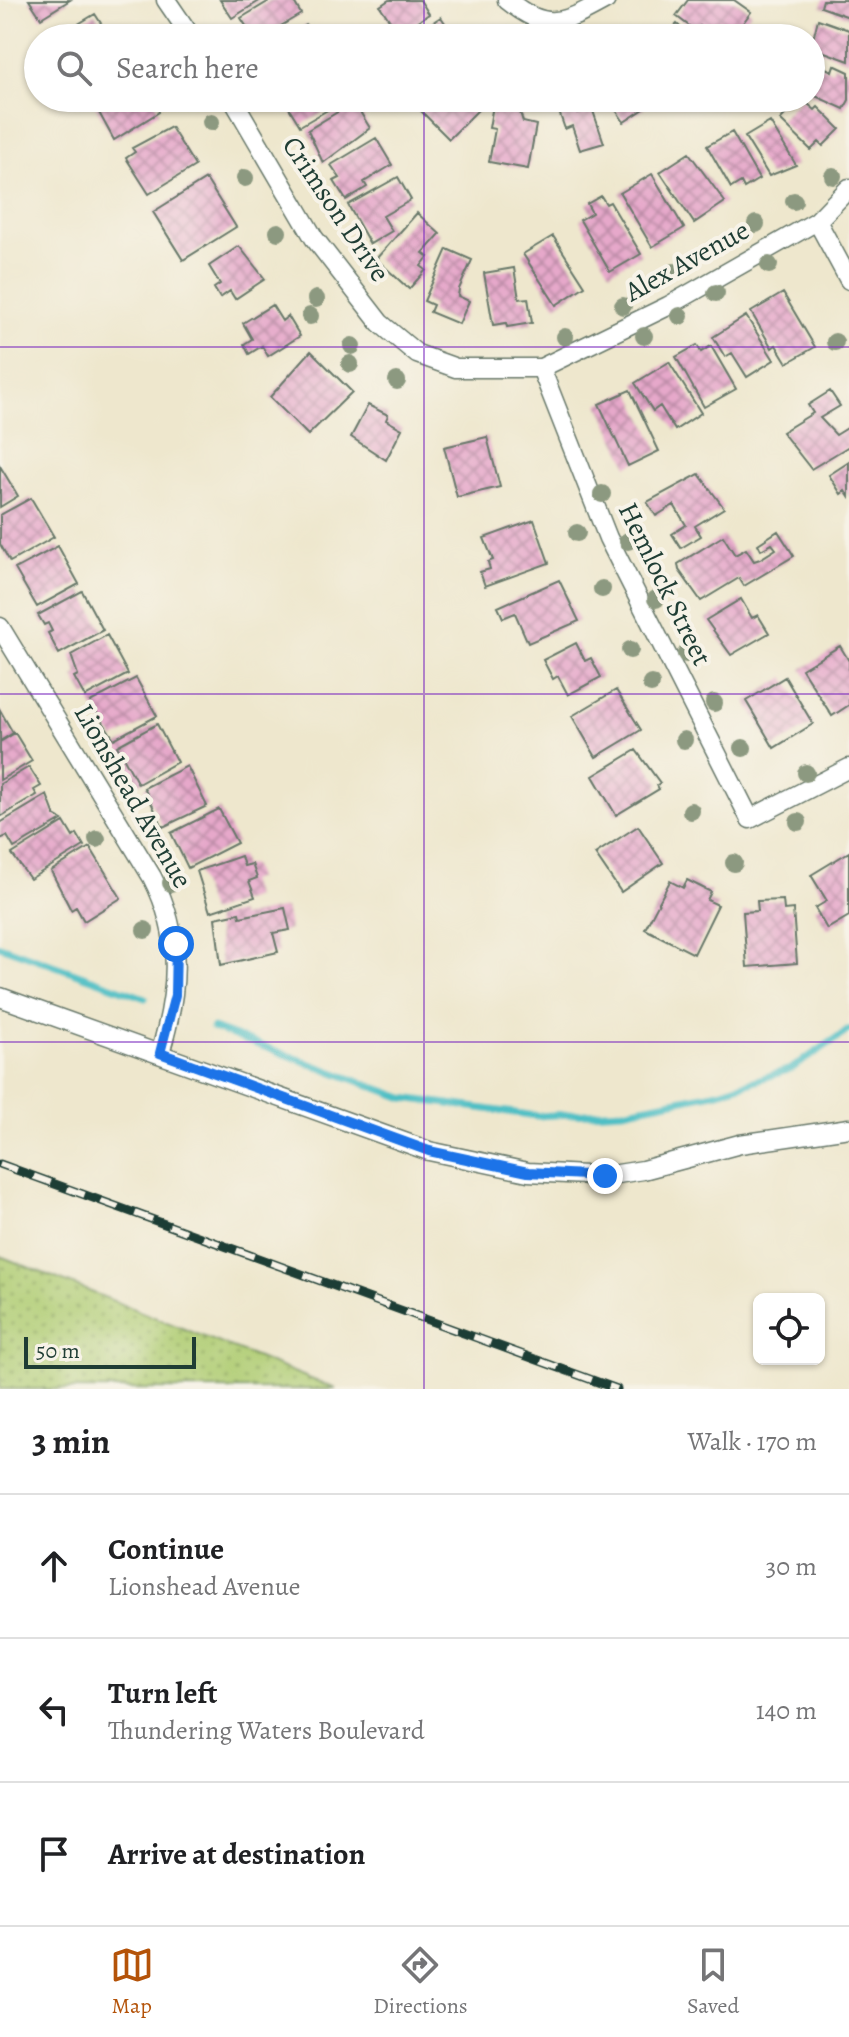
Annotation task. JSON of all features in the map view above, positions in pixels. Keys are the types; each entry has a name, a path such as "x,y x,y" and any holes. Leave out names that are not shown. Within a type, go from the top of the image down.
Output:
{"street":[{"path":"166,0 182,24"},
{"path":"507,0 530,19 564,23 606,0"},
{"name":"Crimson Drive","path":"240,112 314,238 380,323 417,354 456,368 541,368"},
{"name":"Alex Avenue","path":"541,368 668,306 817,221 849,188"},
{"path":"817,221 849,280"},
{"name":"Hemlock Street","path":"541,368 608,538 750,819 849,768"},
{"name":"Lionshead Avenue","path":"0,627 161,895 176,944 177,973 171,1017 160,1053"},
{"path":"0,997 429,1151 528,1172 605,1176 643,1170 740,1144 849,1128"}],"green space":[{"path":"0,1256 336,1389 0,1389"}],"building":[{"path":"29,0 70,0 41,18"},
{"path":"220,0 261,0 232,18"},
{"path":"271,0 293,0 301,14 284,24 245,24 241,18"},
{"path":"389,0 420,0 429,14 414,24 392,24 380,6"},
{"path":"688,0 734,0 751,12 742,24 687,24 676,16"},
{"path":"823,0 849,0 849,17 821,7"},
{"path":"95,14 101,24 78,24"},
{"path":"441,17 446,24 430,24"},
{"path":"818,19 849,30 849,61 825,52 825,24 817,24"},
{"path":"834,65 849,72 849,100 844,109 825,100 825,68 832,71"},
{"path":"99,112 159,112 114,140"},
{"path":"292,112 324,112 300,126"},
{"path":"338,112 360,112 370,128 323,163 308,130"},
{"path":"422,112 476,112 449,139"},
{"path":"492,112 520,112 523,122 536,125 528,169 489,162 495,129 489,128"},
{"path":"559,112 593,112 604,143 580,150 572,126 565,129"},
{"path":"617,112 639,112 624,122"},
{"path":"788,112 823,112 840,129 823,146 819,142 811,150 780,120"},
{"path":"770,122 796,165 769,176 745,137"},
{"path":"171,127 195,166 149,194 126,158 135,152 132,148"},
{"path":"732,132 759,179 744,188 741,182 731,188 707,146"},
{"path":"376,138 392,165 364,182 367,187 346,200 334,181 340,178 331,165"},
{"path":"689,153 725,202 694,223 660,172"},
{"path":"652,174 684,228 652,247 620,193"},
{"path":"398,177 411,200 383,216 392,231 370,244 348,205"},
{"path":"206,179 236,227 183,260 153,212"},
{"path":"601,196 606,204 610,202 641,254 610,272 580,220 592,213 587,204"},
{"path":"417,213 440,234 423,253 428,257 421,266 426,270 409,289 376,259"},
{"path":"553,236 585,286 556,305 523,254"},
{"path":"239,246 265,279 235,299 230,291 220,298 214,288 220,284 209,266"},
{"path":"447,249 472,260 459,289 458,296 469,301 459,324 430,312 433,305 424,301"},
{"path":"514,268 519,299 528,298 532,323 507,327 506,323 493,325 484,273"},
{"path":"783,293 815,347 787,363 776,345 772,348 751,312"},
{"path":"272,305 282,321 288,316 300,336 268,356 262,346 249,354 244,344 252,339 243,323"},
{"path":"746,316 774,360 747,377 732,353 725,357 713,337"},
{"path":"697,345 701,352 711,346 736,389 704,407 676,357"},
{"path":"311,351 352,392 308,435 270,397"},
{"path":"669,362 701,413 675,430 660,406 653,411 635,383"},
{"path":"630,390 659,451 628,466 599,404"},
{"path":"830,391 840,406 820,418 836,435 849,427 849,446 811,469 782,432 813,413 808,405"},
{"path":"368,405 388,415 386,420 402,429 386,460 351,437"},
{"path":"487,437 500,487 457,497 444,447"},
{"path":"849,462 849,497 845,491 841,494 829,475"},
{"path":"0,466 18,496 0,507"},
{"path":"699,474 724,508 695,526 701,536 681,548 672,534 686,525 674,505 656,516 647,502"},
{"path":"31,498 54,537 10,562 0,544 0,515"},
{"path":"534,520 549,563 485,586 480,572 490,569 488,562 493,560 484,538"},
{"path":"778,531 794,556 744,586 739,578 701,601 679,570 678,564 723,536 735,555 746,549 754,561 760,559 776,549 772,544 761,550 758,544"},
{"path":"58,546 79,584 37,607 15,569"},
{"path":"559,580 579,621 528,643 515,613 503,618 498,607"},
{"path":"82,591 103,630 59,654 48,633 52,631 48,623 44,625 38,615"},
{"path":"741,599 752,618 758,615 769,633 731,655 706,620"},
{"path":"107,635 128,674 85,697 74,677 78,675 71,655"},
{"path":"576,643 585,661 591,658 601,677 568,695 558,676 553,679 543,660"},
{"path":"840,646 849,661 849,705 832,716 802,669"},
{"path":"785,677 813,724 774,748 746,701"},
{"path":"136,678 157,716 114,739 90,702"},
{"path":"616,690 641,730 596,757 572,716"},
{"path":"0,710 13,733 0,741"},
{"path":"157,724 177,762 138,784 117,746"},
{"path":"15,733 32,761 0,780 0,742"},
{"path":"636,750 660,783 657,785 659,789 616,815 593,776"},
{"path":"187,766 207,806 163,827 144,788"},
{"path":"29,767 41,786 34,790 37,795 0,817 0,784"},
{"path":"47,795 55,816 62,820 14,848 7,836 0,839 0,823"},
{"path":"219,809 237,843 188,868 171,833"},
{"path":"64,822 73,837 77,834 84,846 30,879 12,854"},
{"path":"638,826 663,863 621,892 595,854"},
{"path":"90,847 121,898 84,921 76,907 71,910 51,871"},
{"path":"849,852 849,916 827,929 815,908 827,901 811,875"},
{"path":"241,856 244,866 252,864 257,878 249,881 255,897 210,912 197,871"},
{"path":"687,880 711,892 707,900 718,905 694,954 645,929 670,881 683,888"},
{"path":"783,900 784,910 793,909 797,963 747,967 743,912 758,911 757,901"},
{"path":"285,908 290,930 273,933 278,952 221,965 215,918 239,913 240,917"}],"waterway":[{"path":"0,946 145,998"},
{"path":"213,1028 404,1098 537,1116 623,1111 719,1092 791,1069 849,1030"}],"railway":[{"path":"0,1164 617,1389"}],"route":[{"path":"176,944 175,995 160,1053 429,1151 528,1172 605,1176"}]}
